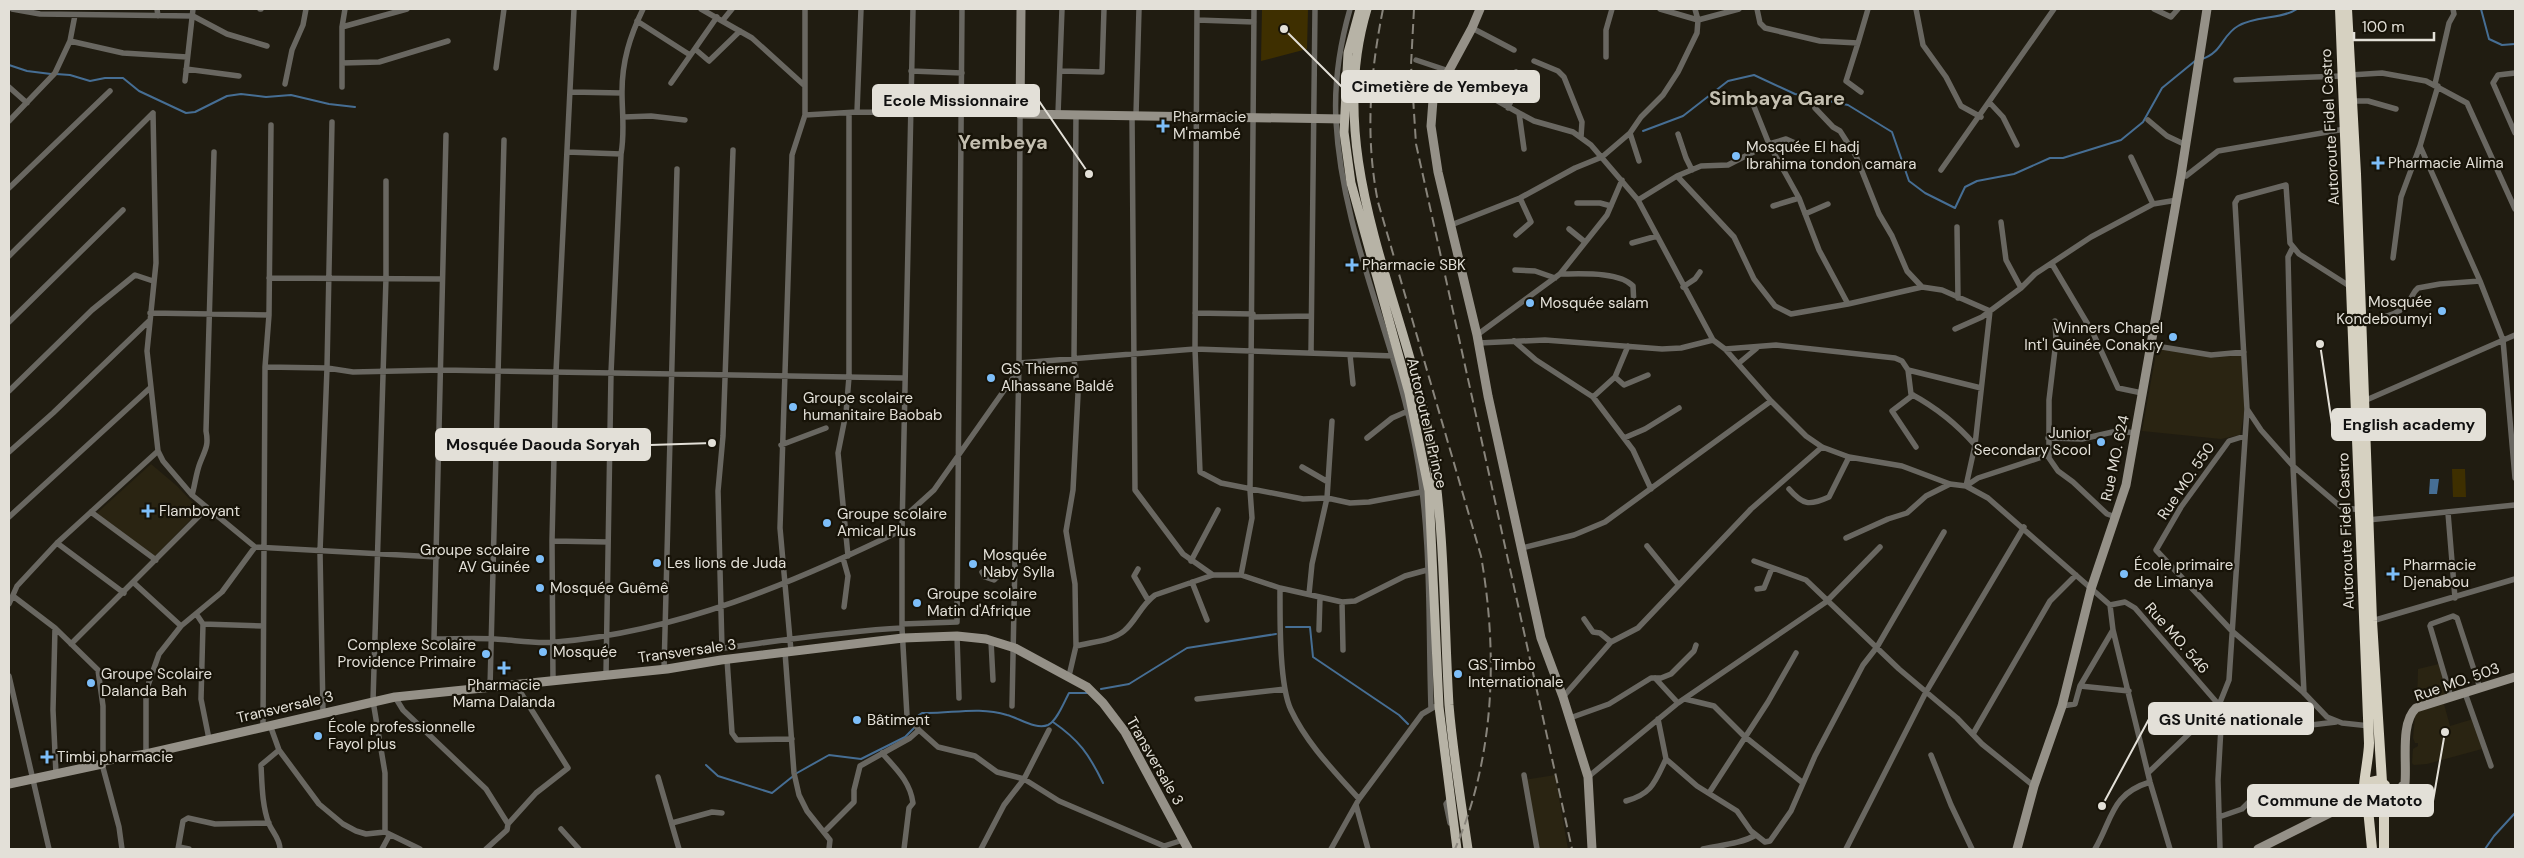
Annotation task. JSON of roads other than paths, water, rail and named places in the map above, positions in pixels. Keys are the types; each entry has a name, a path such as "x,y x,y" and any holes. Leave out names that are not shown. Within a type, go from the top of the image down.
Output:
{"highway":[{"name":"Autoroute Fidel Castro","path":"2340,9 2346,76 2351,101 2360,510 2373,726 2382,782"},
{"name":"Autoroute Fidel Castro","path":"2347,9 2345,129 2352,288 2357,318 2364,401 2372,621 2373,726 2364,785"},
{"path":"2372,849 2367,809 2363,801 2364,785 2375,780 2382,782 2387,795 2384,807 2384,849"},
{"path":"2367,809 2375,812 2384,807"}],"main road":[{"name":"Autoroute le Prince","path":"1360,9 1348,53 1340,119 1351,183 1395,357 1422,446 1431,506 1435,707 1458,849"},
{"name":"Autoroute le Prince","path":"1367,9 1356,59 1354,123 1361,183 1418,390 1432,451 1440,516 1453,749 1468,849"}],"street":[{"path":"12,9 40,14 193,16 227,34 267,46"},
{"path":"157,9 158,16"},
{"path":"185,81 193,9"},
{"path":"285,84 292,50 303,25 306,9"},
{"path":"342,87 342,27 345,9"},
{"path":"342,27 408,9"},
{"path":"496,68 504,9"},
{"path":"553,682 552,541 556,372 574,9"},
{"path":"606,675 611,373 624,117 622,93 629,39 643,9"},
{"path":"701,9 752,38 805,86"},
{"path":"671,83 690,55 720,19 732,9"},
{"path":"805,9 804,115 792,155 783,376 780,528 790,640 788,652 794,773 799,795 807,811 830,840 829,849"},
{"path":"858,112 862,9"},
{"path":"913,9 903,378 903,630 907,716 918,730 938,747 975,756 997,772 1024,779 1060,801 1164,846 1183,840"},
{"path":"664,655 844,632 903,630 957,622 962,9"},
{"path":"1012,706 1015,648 1017,372 1019,363 1021,9"},
{"path":"1058,114 1062,9"},
{"path":"1060,71 1102,72 1104,9"},
{"path":"1139,9 1134,115 1135,490 1183,554 1213,575"},
{"path":"1197,9 1198,118 1195,349 1200,472 1221,483 1303,499 1327,498 1350,503 1369,502 1422,492"},
{"path":"1241,575 1252,518 1250,490 1253,315 1254,9"},
{"path":"1311,353 1312,118 1315,9"},
{"path":"804,115 858,112 1340,119 1338,66 1350,9"},
{"path":"1480,9 1472,28 1433,100 1431,126 1438,172 1478,339 1488,396 1541,638 1563,697 1588,777 1592,849"},
{"path":"1606,56 1606,30 1612,9"},
{"path":"1660,9 1698,20 1719,12 1738,9"},
{"path":"1452,225 1520,198 1575,168 1602,157 1630,133 1641,117 1662,95 1678,72 1697,34 1698,20 1695,9"},
{"path":"1757,9 1760,23 1765,28 1820,41 1858,43"},
{"path":"1861,92 1846,81 1868,9"},
{"path":"1916,9 1923,45 1946,77 1961,106 1981,117"},
{"path":"1941,170 1981,117 2054,9"},
{"path":"2154,9 2171,17 2178,9"},
{"name":"Rue MO. 624","path":"2017,849 2034,786 2062,706 2091,589 2126,485 2177,200 2207,9"},
{"path":"2393,258 2401,197 2420,146 2437,85 2450,23 2454,14 2453,9"},
{"path":"9,121 55,73 70,41 75,14"},
{"path":"1197,20 1254,22"},
{"path":"637,21 690,55"},
{"path":"1472,28 1514,50"},
{"path":"695,49 709,61 740,31"},
{"path":"70,41 123,53 187,57"},
{"path":"342,63 379,62 448,41"},
{"path":"1416,60 1449,72 1519,114 1581,137 1602,157 1638,200 1713,340 1739,363 1771,401 1806,436 1822,447 1849,457 1902,466 1950,484 1966,486 1988,498 2110,605 2113,630 2150,782 2170,849"},
{"path":"1534,61 1558,71 1564,77 1582,122 1581,137"},
{"path":"186,69 239,76"},
{"path":"911,71 962,73"},
{"path":"1508,108 1520,79 1516,72"},
{"path":"2236,80 2382,73 2437,85 2467,103 2515,209"},
{"path":"2515,73 2498,75 2493,84 2515,133"},
{"path":"9,87 27,103"},
{"path":"9,188 110,91"},
{"path":"571,92 622,93"},
{"path":"2351,101 2368,101 2396,109"},
{"path":"1990,103 2002,117 2017,144"},
{"path":"1753,104 1769,144 1799,198 1819,250 1848,304"},
{"path":"1815,108 1833,127 1840,131 1856,156 1879,214 1892,236 1907,271 1922,287"},
{"path":"844,607 848,576 838,453 846,413 849,377 849,113"},
{"path":"9,256 153,114 156,262 147,351 158,451 163,462 192,495 255,547 263,549 437,557"},
{"path":"1519,114 1524,150"},
{"path":"1069,676 1076,646 1075,584 1066,531 1074,490 1078,394 1074,359 1076,115"},
{"path":"624,117 652,116 685,120"},
{"path":"2148,120 2167,136 2186,145"},
{"path":"323,712 320,552 327,368 332,122"},
{"path":"271,125 269,315 265,367 263,549 266,725 279,750 320,804 343,824 356,832 387,834 420,849"},
{"path":"2181,175 2186,176 2218,151 2345,129"},
{"path":"1630,133 1639,161"},
{"path":"1678,134 1692,170"},
{"path":"446,135 442,279 442,370 434,639 492,639 554,643 607,636 666,624 785,583 902,530"},
{"path":"1638,200 1677,176 1701,166 1728,165 1769,144 1789,139 1800,150"},
{"path":"490,688 504,140"},
{"path":"2420,146 2480,281 2503,340 2515,478"},
{"path":"722,649 718,491 723,436 732,150"},
{"path":"192,495 200,462 207,450 208,442 206,431 208,315 214,152"},
{"path":"568,152 621,154"},
{"path":"2131,157 2153,204"},
{"path":"664,670 677,169"},
{"path":"1677,176 1734,237 1754,279 1775,306 1791,314 1848,304 1922,287 1942,290 1990,311"},
{"path":"1478,339 1560,274 1611,206 1622,180"},
{"path":"382,849 387,834 384,773 373,701 386,278 386,181"},
{"path":"2149,772 2218,706 2230,680 2231,630 2247,409 2235,203 2238,198 2286,185 2290,243 2299,254 2352,288"},
{"path":"1516,234 1531,222 1520,198"},
{"path":"1773,206 1799,198"},
{"path":"1955,328 1982,318 2022,288 2035,274 2091,237 2153,204 2177,200"},
{"path":"1577,203 1600,203 1611,206"},
{"path":"1805,214 1828,204"},
{"path":"9,322 123,210"},
{"path":"2001,222 2006,260 2022,288"},
{"path":"1956,227 1958,298"},
{"path":"1569,229 1585,242"},
{"path":"1632,243 1657,236"},
{"path":"2294,247 2288,257 2294,466 2304,693"},
{"path":"2052,264 2093,333 2118,388 2142,393"},
{"path":"1515,270 1535,271 1555,278"},
{"path":"1683,287 1695,279 1700,272"},
{"path":"1560,274 1596,274 1628,282 1633,286 1634,306"},
{"path":"9,391 92,310 136,275 153,281"},
{"path":"269,278 442,279"},
{"path":"2357,318 2382,319 2390,316 2409,302 2418,288 2480,281"},
{"path":"1966,486 1975,444 1990,311"},
{"path":"150,313 269,315"},
{"path":"1195,313 1311,316"},
{"path":"9,452 53,413 149,321"},
{"path":"2055,321 2056,341 2049,400 2048,455 2052,466 2073,482 2107,514 2116,518"},
{"path":"2364,401 2515,335"},
{"path":"1478,339 1577,342 1662,349 1681,348 1713,340"},
{"path":"1514,341 1536,360 1593,397 1633,450 1651,489"},
{"path":"1725,349 1757,348 1776,345 1869,354 1902,361 1908,370 1911,394 1940,410 1957,424 1975,444"},
{"path":"1593,397 1615,377 1628,346"},
{"path":"2150,346 2211,355 2244,352"},
{"path":"1739,363 1757,348"},
{"path":"1019,363 1195,349 1252,353 1311,353 1395,357 1417,453 1422,492 1435,707 1422,714 1357,802 1331,849"},
{"path":"1350,355 1353,384"},
{"path":"265,367 327,368 353,372 442,370 672,376 903,378"},
{"path":"1908,370 1981,388"},
{"path":"902,519 934,490 1017,372"},
{"path":"1615,377 1624,385 1648,375"},
{"path":"9,517 150,388"},
{"path":"1913,395 1892,411 1916,447"},
{"path":"1522,548 1574,535 1605,522 1771,401"},
{"path":"1624,438 1645,429 1679,408"},
{"path":"2247,409 2261,430 2294,466 2341,507 2360,510"},
{"path":"1367,438 1392,418 1408,411"},
{"path":"1309,594 1312,564 1327,498 1332,421"},
{"path":"2246,427 2252,426 2261,430"},
{"path":"781,445 826,428"},
{"path":"2048,438 2082,439 2117,431 2136,433"},
{"name":"Rue MO. 550","path":"2231,630 2156,550 2181,507 2229,441 2245,436"},
{"path":"1563,697 1612,642 1638,628 1751,509 1822,447"},
{"path":"9,604 17,586 57,543 158,451"},
{"path":"1966,486 1978,478 2048,455"},
{"path":"1789,488 1800,501 1807,503 1829,497 1849,457"},
{"path":"1302,467 1328,482"},
{"path":"1846,538 1888,519 1907,513 1926,496 1950,484"},
{"path":"2368,520 2515,505"},
{"path":"71,644 207,508"},
{"path":"1191,561 1218,510"},
{"path":"91,512 156,560"},
{"path":"2448,513 2455,598"},
{"path":"1846,849 1926,692 2024,528"},
{"path":"1658,719 1666,759 1690,781 1736,811 1756,835 1765,842 1770,841 1791,811 1803,783 1863,665 1877,647 1944,532"},
{"path":"552,541 608,542"},
{"path":"57,543 124,593"},
{"path":"1647,546 1678,584"},
{"path":"146,754 146,691 159,654 181,626 197,615 222,592 255,547"},
{"path":"1588,777 1678,703 1826,602 1880,547"},
{"path":"1754,561 1806,580 1826,602 2034,786"},
{"path":"1757,589 1764,588 1772,568"},
{"path":"1138,569 1134,576 1148,600"},
{"path":"1076,646 1111,638 1124,632 1148,600 1154,595 1213,575 1241,575 1280,588 1342,602 1366,597 1405,576 1427,570"},
{"path":"982,572 985,577 994,580 1000,574 1016,572"},
{"path":"1973,734 2050,600 2076,575"},
{"path":"2372,621 2515,579"},
{"path":"1192,582 1207,620"},
{"path":"134,583 181,626"},
{"path":"1280,588 1280,621 1286,689 1291,710 1323,758 1357,802 1368,849"},
{"path":"13,596 55,628 98,670 103,706 103,762 119,827 122,849"},
{"path":"1319,630 1320,597"},
{"path":"1342,602 1343,650"},
{"name":"Rue MO. 546","path":"2110,605 2125,602 2135,608 2218,706"},
{"path":"197,615 203,624 201,699 209,739"},
{"path":"2451,697 2430,626 2453,616 2457,618 2480,688"},
{"path":"1584,619 1593,632 1600,633 1612,642"},
{"path":"203,624 263,626"},
{"path":"55,628 53,710 56,774"},
{"name":"Transversale 3","path":"9,784 395,696 664,670 788,652 903,630 991,641 1015,648 1087,687 1103,703 1125,732 1188,849"},
{"path":"2062,706 2074,704 2080,686 2113,630"},
{"path":"2231,630 2304,693 2327,717 2338,722"},
{"path":"957,636 959,698"},
{"path":"991,641 993,680"},
{"path":"1570,718 1596,710 1655,678 1671,674 1694,651 1696,645"},
{"path":"1709,793 1744,736 1768,702 1796,653"},
{"path":"727,660 732,734 737,740 792,739"},
{"path":"9,676 49,849"},
{"name":"Rue MO. 503","path":"2387,795 2400,789 2405,783 2406,728 2411,712 2416,708 2515,677"},
{"path":"1655,678 1678,703"},
{"path":"486,849 507,830 508,824 536,793 568,768 516,685"},
{"path":"2080,686 2129,691"},
{"path":"1197,699 1286,689"},
{"path":"2465,693 2491,766"},
{"path":"395,696 403,710 486,789 508,824"},
{"path":"1685,698 1710,705 1744,736 1803,783"},
{"path":"2218,706 2221,727 2220,849"},
{"path":"2221,727 2311,725 2338,722 2373,726"},
{"path":"824,832 854,802 854,790 860,766 910,738 918,730"},
{"path":"982,849 1004,805 1024,779 1049,730"},
{"path":"279,750 261,765 262,787 269,823 280,843 280,849"},
{"path":"882,753 906,780 912,792 913,803 909,808 904,849"},
{"path":"1931,755 1951,805 1972,849"},
{"path":"1626,801 1641,797 1648,792 1666,759"},
{"path":"1524,774 1537,849"},
{"path":"658,777 679,849"},
{"path":"2094,849 2118,801 2133,787 2150,782"},
{"path":"2258,849 2336,810 2364,785"},
{"path":"2219,817 2242,809 2254,797"},
{"path":"1450,800 1446,804 1452,849"},
{"path":"2336,810 2357,806 2367,809"},
{"path":"672,823 712,812 722,813"},
{"path":"190,849 178,848 183,821 188,818 215,824 269,823"},
{"path":"561,829 579,849"},
{"path":"1703,849 1737,841 1744,842 1756,835"}],"water":[{"path":"2430,479 2439,479 2437,494 2429,494"}],"waterway":[{"path":"2202,59 2214,53 2228,34 2238,26 2297,9"},
{"path":"2481,9 2489,39 2502,45 2515,44"},
{"path":"1643,131 1683,116 1728,81 1754,75 1795,94 1848,105 1892,132 1909,181 1925,193 1955,208 1965,187 1977,181 2014,174 2050,158 2063,158 2121,140 2143,122 2162,88 2195,61"},
{"path":"9,65 27,71 51,74"},
{"path":"56,74 70,75 90,81 105,78 123,78 139,91 186,113 195,112 227,96 241,94 266,97 291,95 329,104 355,107"},
{"path":"1286,627 1310,627 1313,657 1399,715 1408,724"},
{"path":"1101,689 1129,684 1187,648 1276,634"},
{"path":"916,717 922,713 986,711 996,712 1033,725 1043,726 1048,725 1054,720 1069,693 1088,693"},
{"path":"1053,722 1070,735 1082,748 1103,783"},
{"path":"797,773 829,755 861,759 905,737 914,728"},
{"path":"706,765 718,776 772,793 792,777"},
{"path":"2485,849 2515,813"}],"railway":[{"path":"1383,9 1372,81 1370,130 1371,154 1378,202 1481,556 1490,630 1491,667 1485,741 1478,778 1468,814 1455,849"},
{"path":"1414,9 1411,65 1416,144 1572,849"}],"place":[{"name":"Cimetière de Yembeya","path":"1284,29"},
{"name":"Pharmacie M'mambé","path":"1163,126"},
{"name":"Mosquée El hadj Ibrahima tondon camara","path":"1736,156"},
{"name":"Pharmacie Alima","path":"2378,163"},
{"name":"Ecole Missionnaire","path":"1089,174"},
{"name":"Pharmacie SBK","path":"1352,265"},
{"name":"Mosquée salam","path":"1530,303"},
{"name":"Mosquée Kondeboumyi","path":"2442,311"},
{"name":"Winners Chapel Int'l Guinée Conakry","path":"2173,337"},
{"name":"English academy","path":"2320,344"},
{"name":"GS Thierno Alhassane Baldé","path":"991,378"},
{"name":"Groupe scolaire humanitaire Baobab","path":"793,407"},
{"name":"Junior Secondary Scool","path":"2101,442"},
{"name":"Mosquée Daouda Soryah","path":"712,443"},
{"name":"Flamboyant","path":"148,511"},
{"name":"Groupe scolaire Amical Plus","path":"827,523"},
{"name":"Groupe scolaire AV Guinée","path":"540,559"},
{"name":"Les lions de Juda","path":"657,563"},
{"name":"Mosquée Naby Sylla","path":"973,564"},
{"name":"École primaire de Limanya","path":"2124,574"},
{"name":"Pharmacie Djenabou","path":"2393,574"},
{"name":"Mosquée Guêmê","path":"540,588"},
{"name":"Groupe scolaire Matin d'Afrique","path":"917,603"},
{"name":"Mosquée","path":"543,652"},
{"name":"Complexe Scolaire Providence Primaire","path":"486,654"},
{"name":"Pharmacie Mama Dalanda","path":"504,668"},
{"name":"GS Timbo Internationale","path":"1458,674"},
{"name":"Groupe Scolaire Dalanda Bah","path":"91,683"},
{"name":"Bâtiment","path":"857,720"},
{"name":"Commune de Matoto","path":"2445,732"},
{"name":"École professionnelle Fayol plus","path":"318,736"},
{"name":"Timbi pharmacie","path":"47,757"},
{"name":"GS Unité nationale","path":"2102,806"}],"district":[{"name":"Simbaya Gare","path":"1777,98"},
{"name":"Yembeya","path":"1003,142"}]}
